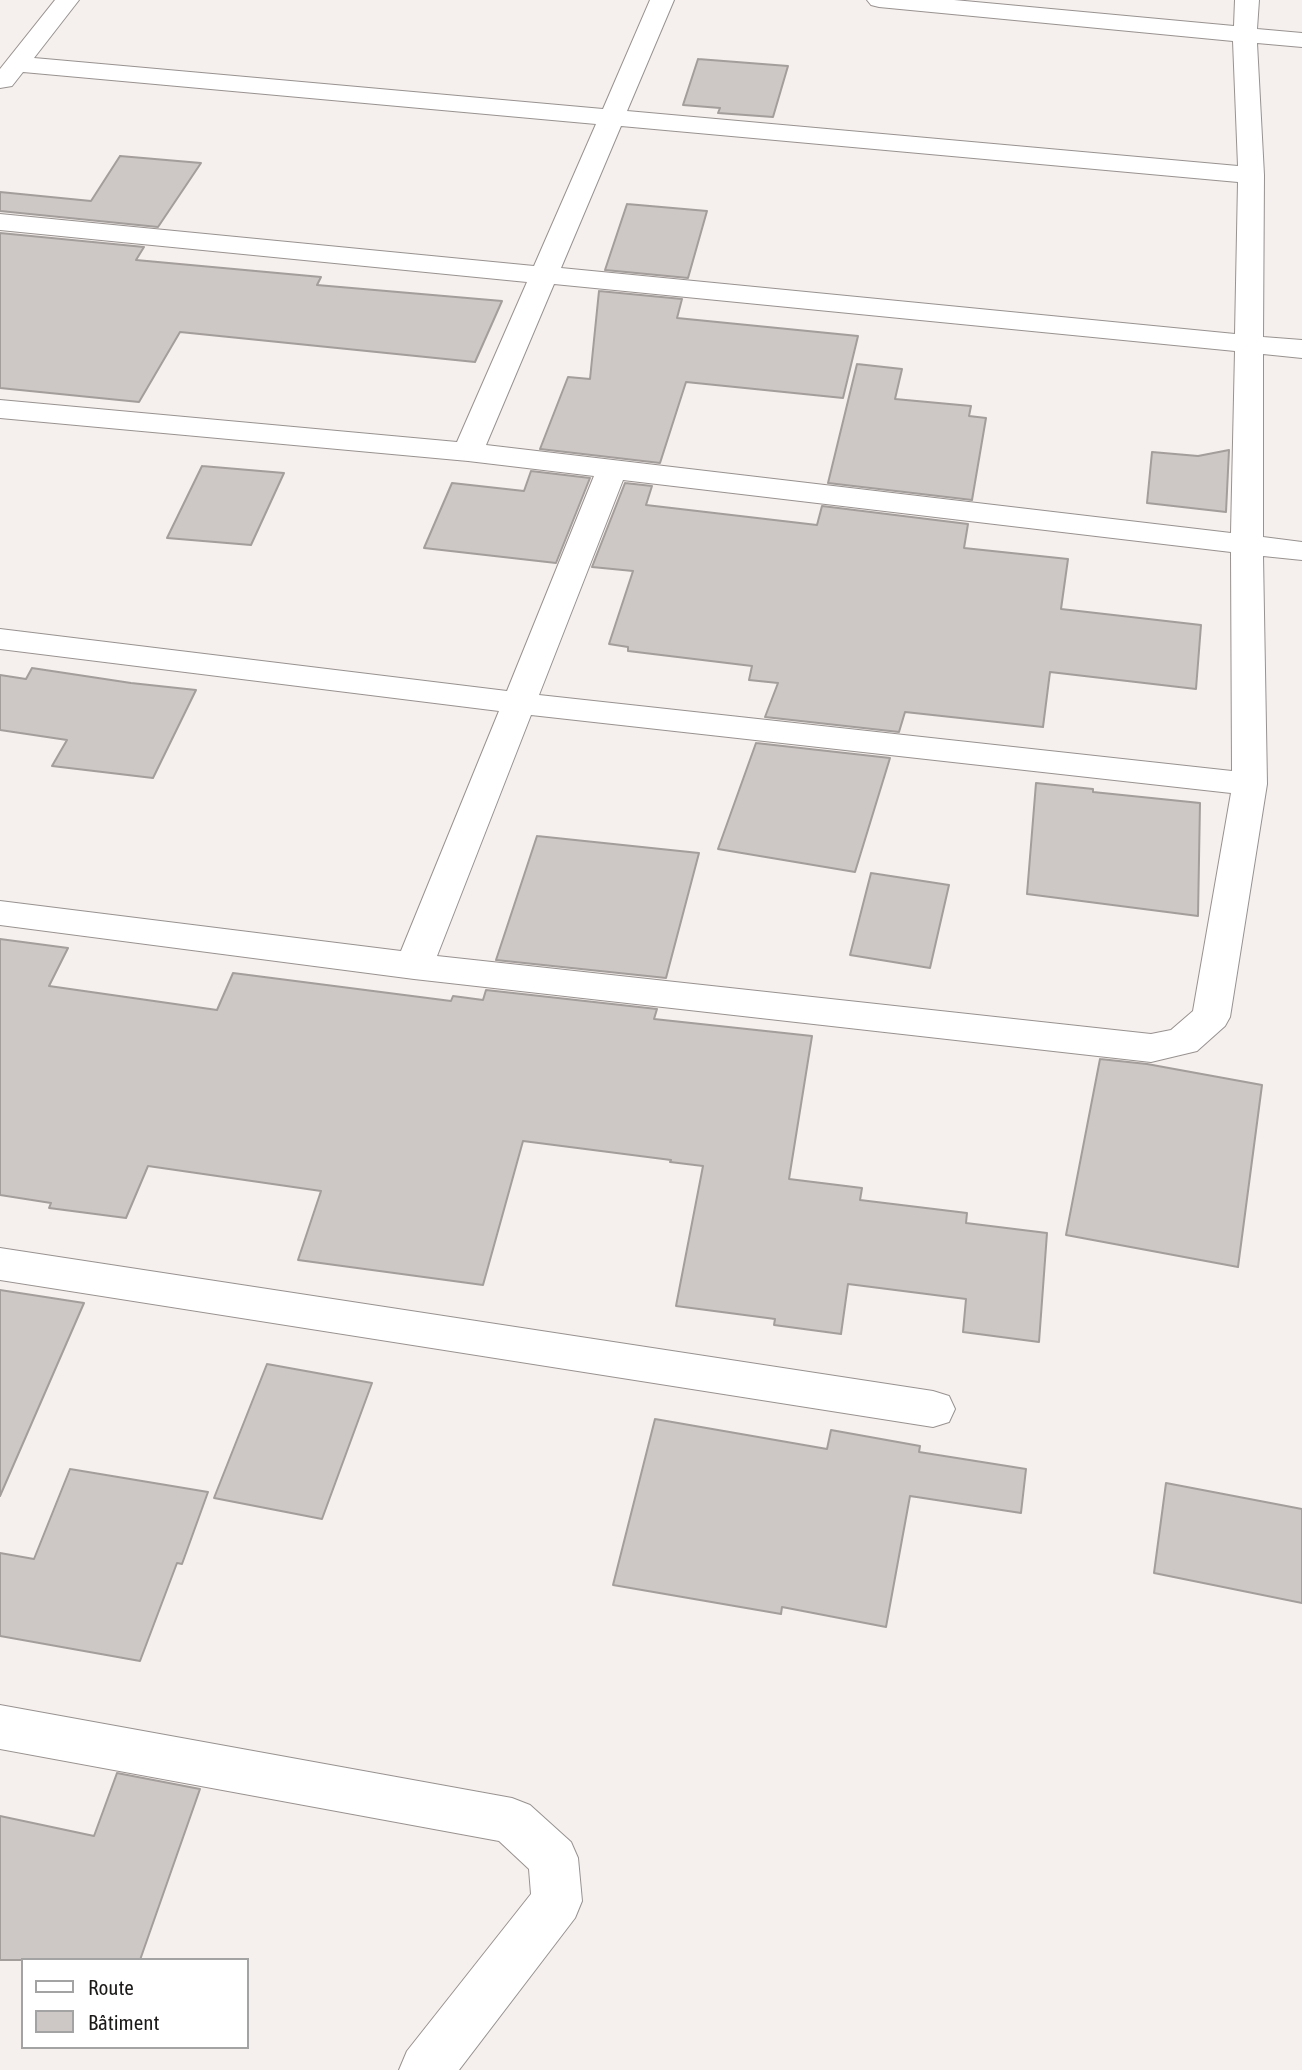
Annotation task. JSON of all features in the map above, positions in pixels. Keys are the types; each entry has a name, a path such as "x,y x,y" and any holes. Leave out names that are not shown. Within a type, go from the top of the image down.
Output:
{"street":[{"path":"0,85 67,0"},
{"path":"468,452 662,0"},
{"path":"879,0 944,3 1302,40"},
{"path":"0,912 414,967 1151,1048 1183,1041 1211,1017 1250,784 1247,545 1251,175 1245,35 1247,0"},
{"path":"16,64 1251,175"},
{"path":"0,222 1302,349"},
{"path":"0,409 468,452 1302,551"},
{"path":"414,967 612,469"},
{"path":"0,639 519,703 1250,784"},
{"path":"0,1264 933,1409"},
{"path":"0,1727 512,1821 553,1858 557,1901 426,2070"}],"building":[{"path":"698,59 788,66 773,117 718,113 720,108 683,105"},
{"path":"120,156 201,163 158,227 0,211 0,192 91,201"},
{"path":"627,204 707,211 688,278 605,270"},
{"path":"0,233 144,247 136,260 321,277 317,285 502,301 475,362 180,332 139,402 0,388"},
{"path":"599,291 682,299 677,318 858,336 843,398 686,382 660,463 540,449 568,377 590,379"},
{"path":"857,364 902,369 895,399 971,406 969,416 986,418 972,500 828,483"},
{"path":"1229,450 1226,512 1147,503 1152,452 1198,456"},
{"path":"202,466 284,473 251,545 167,538"},
{"path":"531,471 590,478 556,563 424,548 452,483 524,491"},
{"path":"625,483 652,486 646,505 817,525 822,506 968,524 964,548 1068,559 1061,609 1201,625 1196,689 1050,672 1043,727 905,712 899,732 765,717 778,683 749,680 752,666 628,651 628,647 609,644 633,571 592,567"},
{"path":"32,668 196,690 153,778 52,766 67,740 0,730 0,675 26,679"},
{"path":"756,743 890,758 855,872 718,849"},
{"path":"1036,783 1200,803 1198,916 1027,894"},
{"path":"537,836 699,853 666,978 496,960"},
{"path":"871,873 949,885 930,968 850,955"},
{"path":"0,939 68,948 49,986 217,1010 233,973 451,1001 453,996 483,1000 486,990 657,1009 654,1019 812,1036 789,1179 862,1188 860,1200 967,1213 966,1223 1047,1233 1039,1342 963,1332 966,1299 848,1284 841,1334 774,1325 775,1319 676,1306 703,1166 670,1162 671,1160 523,1141 483,1285 298,1260 321,1191 148,1166 126,1218 49,1208 51,1203 0,1195"},
{"path":"1100,1059 1147,1064 1262,1085 1238,1267 1066,1235"},
{"path":"0,1290 84,1303 0,1496"},
{"path":"267,1364 372,1383 322,1519 214,1498"},
{"path":"655,1419 827,1449 831,1430 920,1446 919,1452 1026,1469 1021,1513 910,1496 886,1627 782,1607 781,1614 613,1585"},
{"path":"70,1469 208,1492 182,1564 177,1563 140,1661 0,1636 0,1553 34,1559"},
{"path":"1166,1483 1302,1509 1302,1603 1154,1573"},
{"path":"117,1773 200,1789 141,1958 0,1960 0,1816 94,1836"}]}
